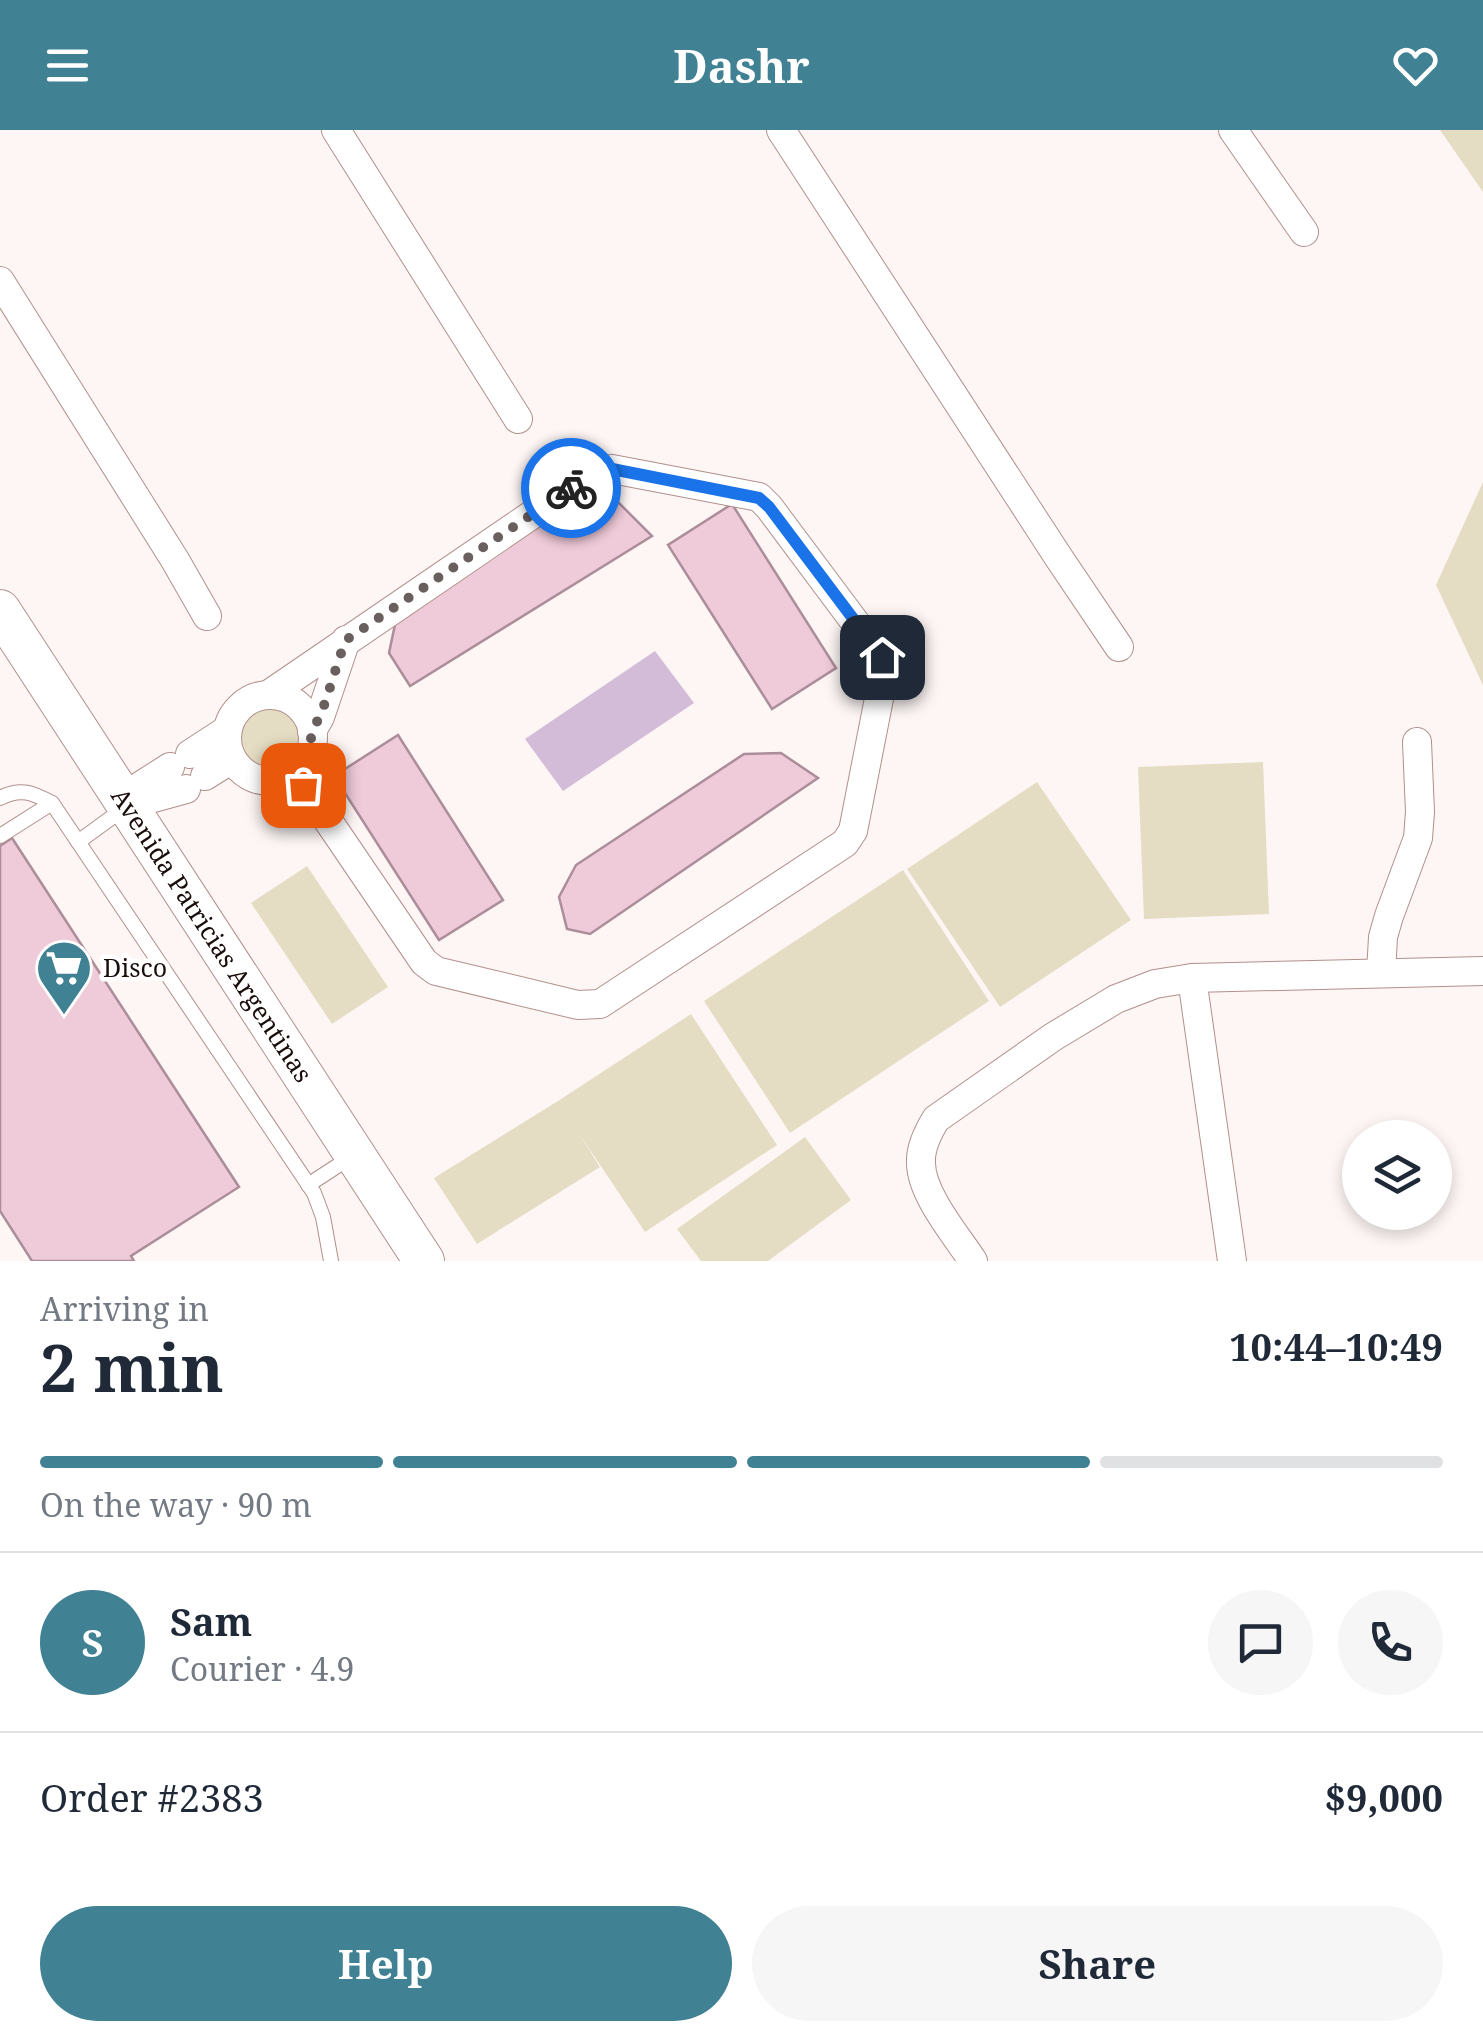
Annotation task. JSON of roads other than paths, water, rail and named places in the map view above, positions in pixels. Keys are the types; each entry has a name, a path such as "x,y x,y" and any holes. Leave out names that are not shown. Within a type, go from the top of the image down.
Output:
{"street":[{"path":"336,130 518,419"},
{"path":"781,130 1119,646"},
{"path":"1233,130 1304,232"},
{"path":"0,281 207,616"},
{"path":"188,771 226,730 241,706 268,695 593,473 612,469 759,498 882,657 884,668 853,831 845,843 600,1004 578,1005 436,971 424,962 295,772"},
{"name":"Avenida Patricias Argentinas","path":"0,610 424,1261"},
{"path":"312,731 346,640"},
{"path":"226,730 226,745 232,759 254,778 282,779 295,772 308,758 312,731 302,709 292,701 268,695"},
{"path":"1381,973 1389,916 1418,838 1417,742"},
{"path":"125,801 188,771 232,759"},
{"path":"973,1261 923,1181 920,1160 936,1119 1054,1037 1116,1000 1155,984 1192,978 1483,971"},
{"path":"1192,978 1232,1261"}],"lane":[{"path":"0,798 20,790 52,803 308,1185 323,1217 331,1261"},
{"path":"78,842 125,801"},
{"path":"0,836 52,803"},
{"path":"308,1185 356,1154"}],"place":[{"name":"Disco","path":"64,1017"}]}
